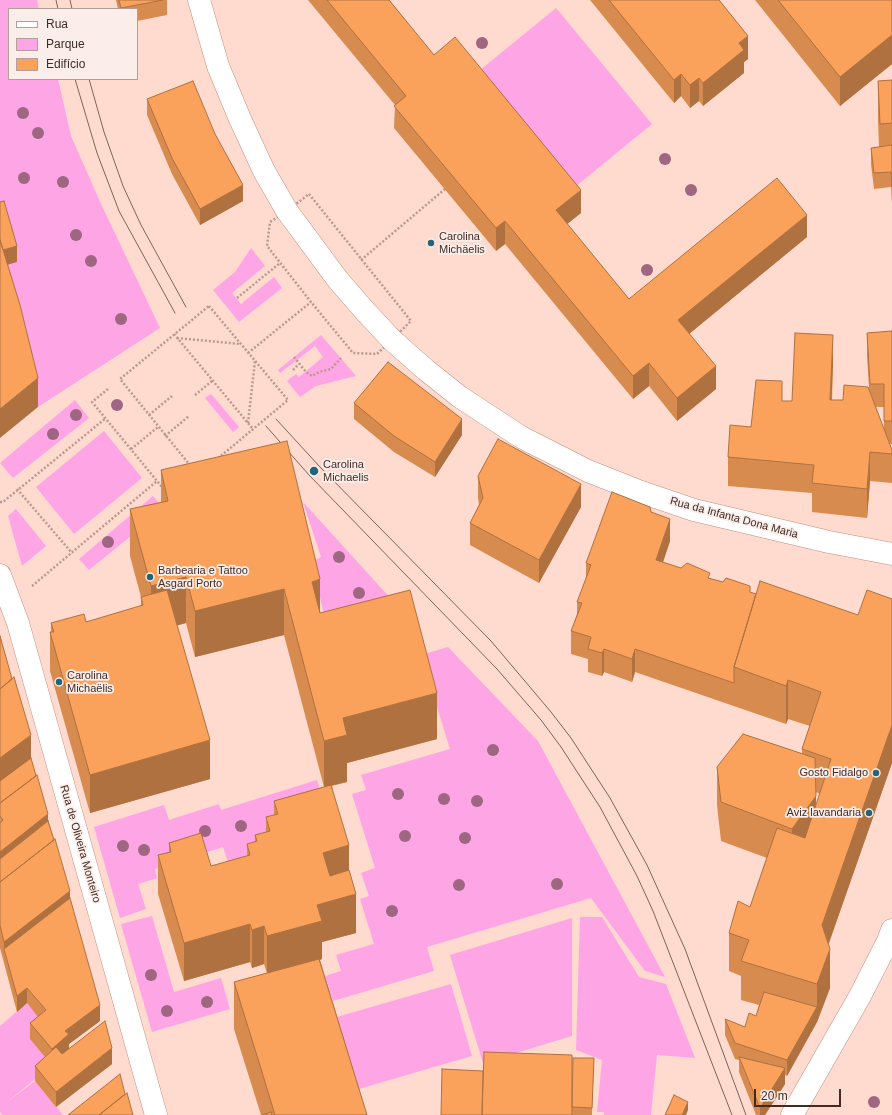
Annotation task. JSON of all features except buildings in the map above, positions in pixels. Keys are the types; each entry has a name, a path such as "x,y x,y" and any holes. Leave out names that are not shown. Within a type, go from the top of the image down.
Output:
{"street":[{"name":"Rua da Infanta Dona Maria","path":"199,0 218,66 240,119 264,171 287,211 338,280 392,340 426,370 460,397 521,436 588,471 641,492 694,510 830,542 892,554"},
{"name":"Rua de Oliveira Monteiro","path":"0,575 18,623 156,1115"},
{"path":"792,1115 860,996 892,930"}],"path":[{"path":"361,260 445,189"},
{"path":"287,211 270,222 267,246 311,302 353,353 377,354 392,340"},
{"path":"237,298 280,263"},
{"path":"248,352 311,302"},
{"path":"209,306 288,400 198,475 120,379 174,334 209,306"},
{"path":"174,334 253,429"},
{"path":"176,338 241,344"},
{"path":"294,357 310,376 331,369 341,358"},
{"path":"248,424 255,360"},
{"path":"293,370 299,364"},
{"path":"194,395 212,381"},
{"path":"108,389 92,402 166,492"},
{"path":"149,415 172,396"},
{"path":"165,436 189,416"},
{"path":"0,502 106,418"},
{"path":"131,449 158,427"},
{"path":"27,590 157,481"},
{"path":"17,489 72,553"}],"green space":[{"path":"0,0 37,0 39,8 8,8 8,80 58,80 71,136 102,206 160,328 38,407 6,287 0,218"},
{"path":"556,8 652,124 575,187 479,71"},
{"path":"251,248 265,266 232,293 241,304 274,277 282,288 239,322 213,290 235,272"},
{"path":"321,335 356,376 316,386 300,397 287,381 296,374 299,377 323,357 315,346 280,373 278,370"},
{"path":"211,394 239,427 233,432 205,398"},
{"path":"75,400 89,418 13,478 0,463"},
{"path":"104,431 142,478 74,534 36,487"},
{"path":"153,496 164,509 89,570 79,559"},
{"path":"303,502 413,623 327,628 312,562 321,557"},
{"path":"16,509 46,546 22,566 8,516"},
{"path":"448,647 538,741 665,977 645,971 591,898 427,947 434,971 333,1001 325,976 341,971 336,955 374,944 360,899 369,896 361,873 375,868 352,794 366,790 361,775 450,749 421,655"},
{"path":"317,780 326,809 274,844 233,878 223,847 155,869 157,878 138,884 146,909 120,918 94,827 164,805 169,820 219,804 221,810"},
{"path":"152,916 174,992 221,978 230,1009 152,1032 121,924"},
{"path":"580,917 602,917 639,977 666,984 695,1058 657,1055 651,1115 604,1115 604,1112 597,1112 602,1060 576,1050"},
{"path":"572,918 572,1036 483,1063 450,955"},
{"path":"451,984 472,1056 352,1091 330,1019"},
{"path":"27,1003 46,1026 52,1065 7,1102 35,1081 63,1115 2,1115 0,1112 0,1026"}],"tram line":[{"path":"56,0 58,8"},
{"path":"70,0 72,8"},
{"path":"75,80 97,153 119,211 175,313"},
{"path":"89,80 104,132 123,186 141,225 186,307"},
{"path":"276,419 320,467 491,641 571,738 610,798 647,865 685,949 746,1115"},
{"path":"266,426 309,475 497,669 541,720 561,747 600,807 637,876 653,911 732,1115"}],"place":[{"name":"Carolina Michäelis","path":"431,243"},
{"name":"Carolina Michaelis","path":"314,471"},
{"name":"Barbearia e Tattoo Asgard Porto","path":"150,577"},
{"name":"Carolina Michaëlis","path":"59,682"},
{"name":"Gosto Fidalgo","path":"876,773"},
{"name":"Aviz lavandaria","path":"869,813"}]}
